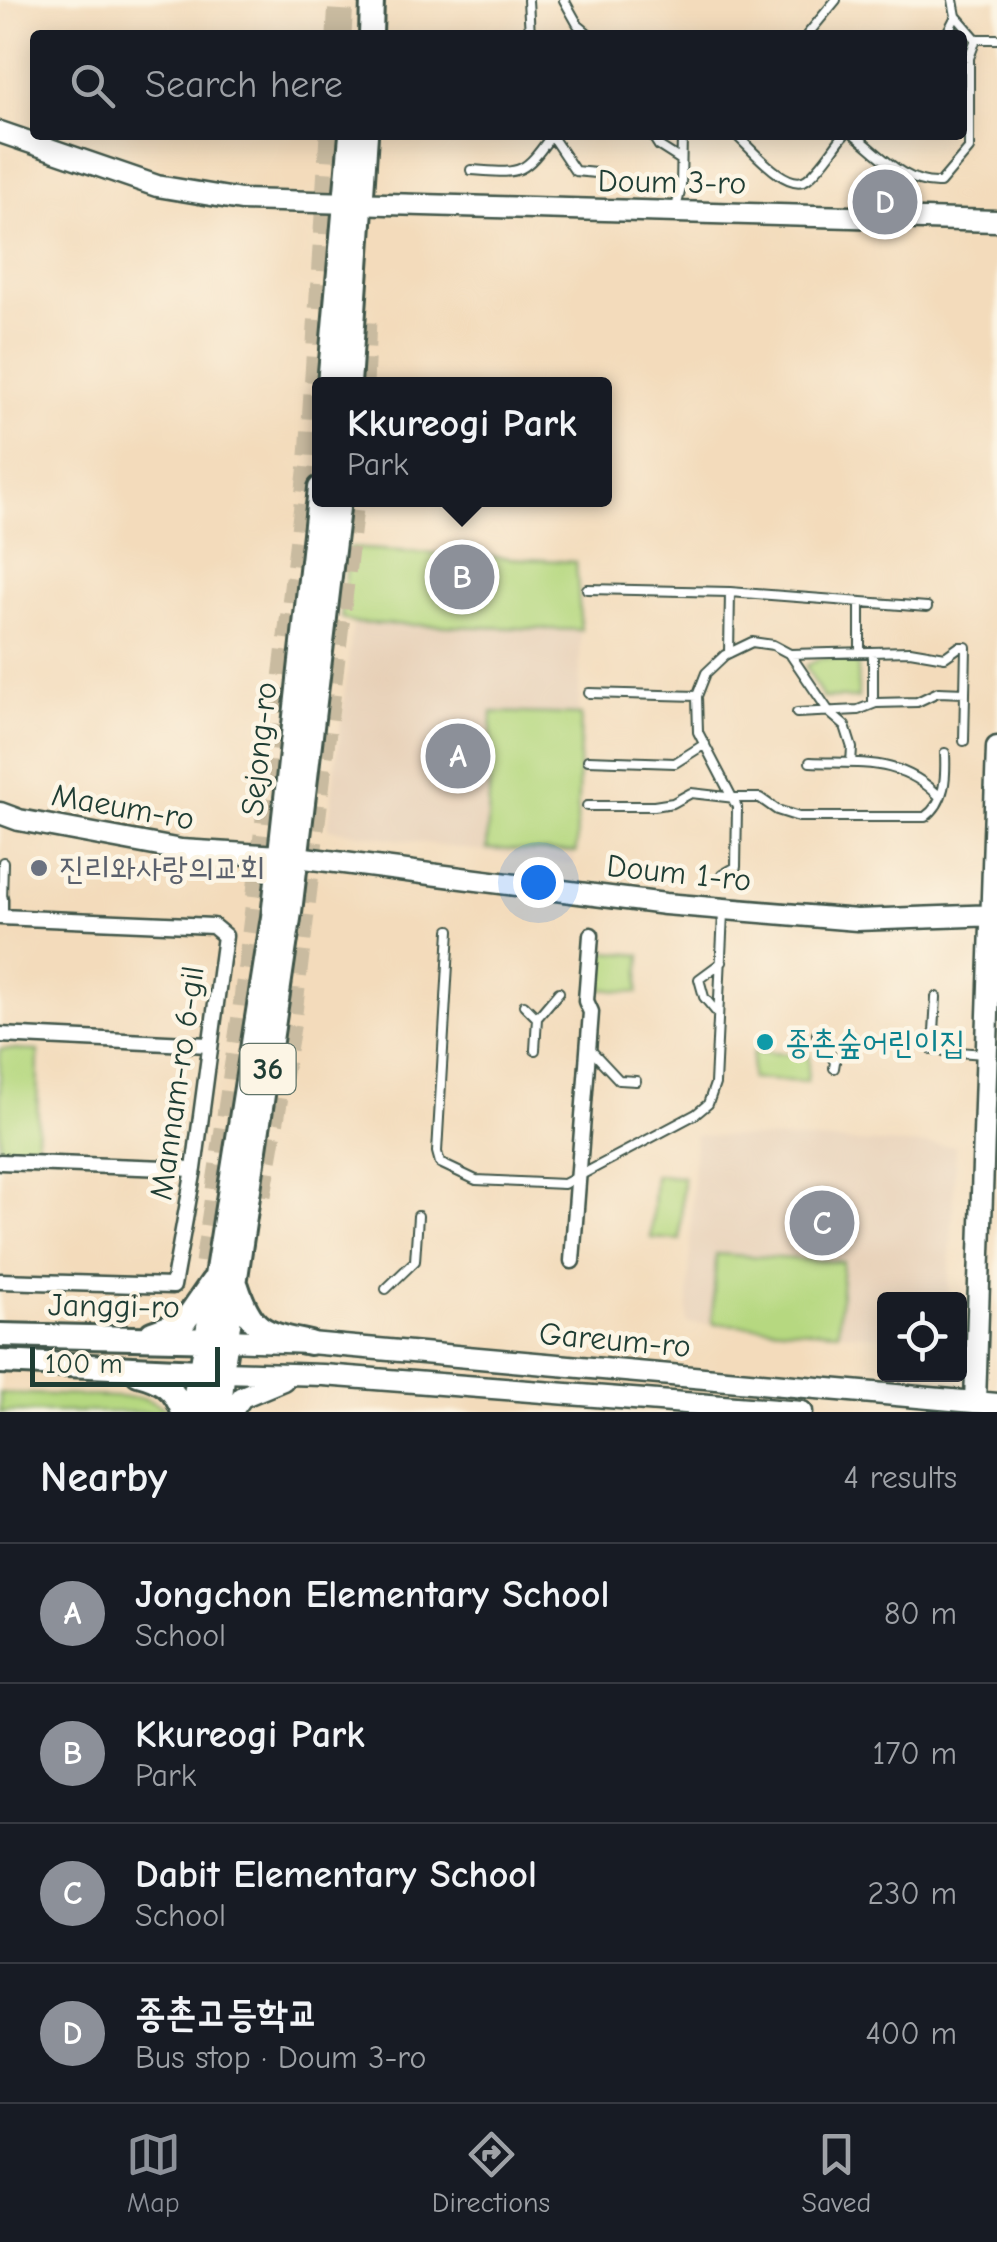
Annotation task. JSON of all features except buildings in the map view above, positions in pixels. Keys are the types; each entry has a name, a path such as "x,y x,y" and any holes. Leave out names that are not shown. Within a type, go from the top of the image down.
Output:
{"highway":[{"path":"193,1412 212,1371"},
{"path":"212,1371 218,1412"}],"main road":[{"path":"356,30 357,0"},
{"path":"371,30 372,0"},
{"path":"350,377 354,205 351,140"},
{"path":"330,377 365,140"},
{"name":"Sejong-ro","path":"289,856 318,507"},
{"name":"Sejong-ro","path":"212,1371 338,507"},
{"path":"226,1277 253,1324 266,1332 310,1344"},
{"name":"36","path":"111,1338 147,1334 185,1321 226,1277"},
{"name":"Janggi-ro","path":"0,1336 216,1340"},
{"name":"Janggi-ro","path":"0,1362 212,1371"},
{"path":"105,1365 158,1380 174,1391 182,1412"}],"street":[{"name":"Doum 3-ro","path":"0,132 157,186 241,200 997,221"},
{"path":"975,1407 991,1161 988,1054 997,747"},
{"name":"Maeum-ro","path":"0,813 19,820 181,850 289,856"},
{"name":"Doum 1-ro","path":"289,856 665,904 857,920 995,915"},
{"name":"Mannam-ro 6-gil","path":"0,1281 173,1286 194,1169 226,936 213,926 0,917 1,900"},
{"path":"572,1261 591,1012 586,1002 590,935"},
{"path":"0,1035 209,1045"},
{"path":"0,1162 194,1169"},
{"name":"Gareum-ro","path":"216,1340 310,1344 975,1407 997,1404"},
{"name":"Gareum-ro","path":"212,1371 324,1375 802,1412"},
{"path":"232,1412 242,1397 256,1389 277,1381 324,1375"}],"lane":[{"path":"528,0 530,30"},
{"path":"564,0 583,30"},
{"path":"811,30 836,0"},
{"path":"953,0 956,16 976,39 997,39"},
{"path":"949,30 956,16"},
{"path":"967,56 976,39"},
{"path":"861,140 910,179 940,183 969,149 967,88"},
{"path":"471,170 513,173 530,166 548,140"},
{"path":"554,140 575,171 596,173"},
{"path":"655,140 682,160"},
{"path":"675,212 681,188 682,140"},
{"path":"741,140 784,179 795,182 806,180 840,140"},
{"path":"587,589 730,592 927,606"},
{"path":"729,653 730,592"},
{"path":"860,604 860,652"},
{"path":"722,875 736,867 735,798 698,732 697,696 706,673 729,653 752,642 772,645 790,654 926,652 945,657 959,647 966,647 964,741"},
{"path":"873,652 873,704"},
{"path":"790,654 830,713 845,726 852,748 850,763"},
{"path":"797,712 830,713 873,704 917,702 938,692 965,694"},
{"path":"590,693 697,696"},
{"path":"588,760 675,762 705,744"},
{"path":"587,806 654,806 673,803 691,793 760,798 777,810 799,817 925,816 932,811 946,784 945,753"},
{"path":"810,762 886,764 921,778 940,797"},
{"path":"1,900 3,862"},
{"path":"450,930 437,1152 440,1163 476,1180 552,1185 579,1178 708,1104 715,1084 723,908"},
{"path":"718,1014 704,998 699,979 722,962"},
{"path":"535,1050 537,1018 559,992"},
{"path":"936,997 933,1050 988,1054"},
{"path":"524,1005 537,1018"},
{"path":"817,1034 835,1062 834,1068"},
{"path":"588,1048 619,1080 636,1081"},
{"path":"386,1289 416,1261 418,1216"}],"shaded area":[{"path":"353,623 581,630 574,865 328,829"},
{"path":"695,1135 956,1146 948,1292 877,1292 877,1336 687,1323"}],"green space":[{"path":"349,548 576,562 581,630 353,623 341,617"},
{"path":"822,658 846,658 858,664 858,698 823,698 806,666"},
{"path":"492,712 581,715 576,852 487,849"},
{"path":"596,951 641,955 638,993 593,988"},
{"path":"0,1049 38,1051 37,1155 0,1153"},
{"path":"753,1052 809,1055 807,1082 751,1079"},
{"path":"655,1175 683,1177 680,1240 651,1238"},
{"path":"716,1254 843,1262 838,1332 712,1323"},
{"path":"0,1393 143,1398 166,1408 165,1412 0,1412"}],"tunnel":[{"path":"339,30 341,0"},
{"path":"317,377 332,140"},
{"path":"361,377 364,320"},
{"path":"207,1263 244,1016 312,456"},
{"path":"259,1195 289,1021 351,507"}],"place":[{"name":"종촌고등학교","path":"885,202"},
{"name":"Kkureogi Park","path":"462,577"},
{"name":"Jongchon Elementary School","path":"458,756"},
{"name":"진리와사랑의교회","path":"39,868"},
{"name":"종촌숲어린이집","path":"765,1042"},
{"name":"Dabit Elementary School","path":"822,1223"}]}
